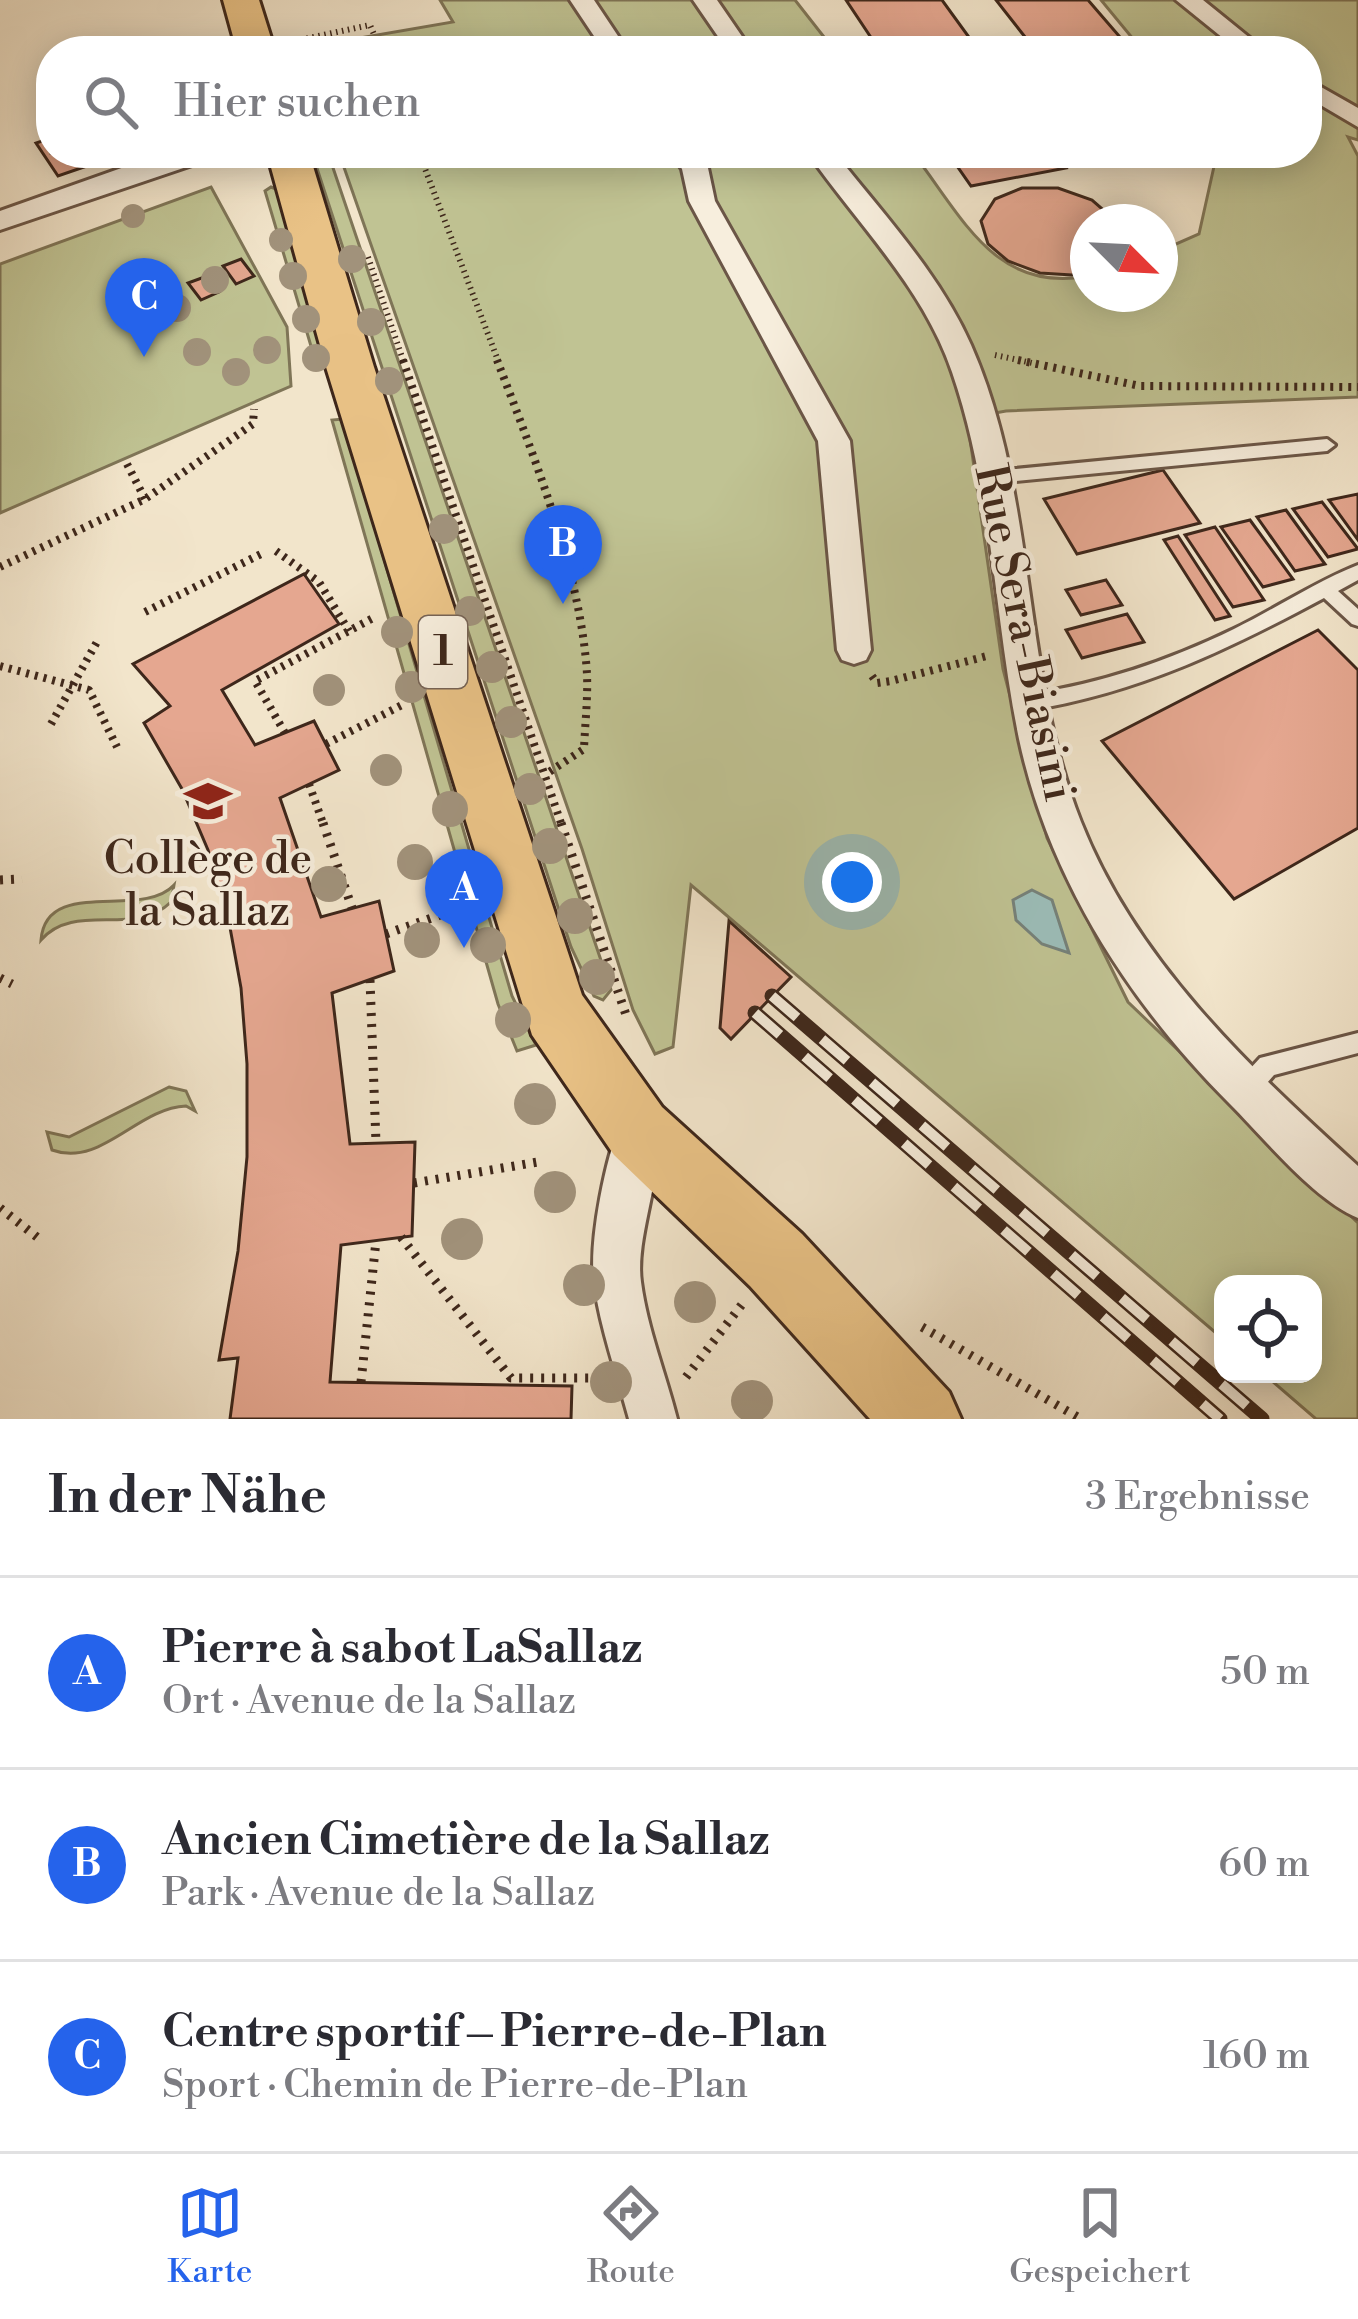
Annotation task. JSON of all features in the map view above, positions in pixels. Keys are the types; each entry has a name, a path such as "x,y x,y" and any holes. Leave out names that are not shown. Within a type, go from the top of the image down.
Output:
{"main road":[{"path":"241,0 252,36"},
{"name":"1","path":"292,168 350,367 555,1012 638,1131 776,1260 922,1419"}],"street":[{"path":"582,0 606,36"},
{"path":"705,0 730,36"},
{"path":"1188,0 1235,36"},
{"path":"1322,96 1358,119"},
{"path":"0,221 148,168"},
{"path":"694,168 702,201 834,441 854,650"},
{"name":"Rue Sera-Biasini","path":"831,168 935,306 966,368 1006,523 1041,757 1074,853 1134,964 1244,1091 1358,1196"},
{"path":"638,1131 616,1280 653,1419"}],"lane":[{"path":"994,477 1327,445"},
{"path":"1031,702 1162,674 1358,572"},
{"path":"1325,589 1358,620"},
{"path":"1244,1091 1268,1066 1358,1042"}],"path":[{"path":"318,36 370,25 375,36"},
{"path":"425,168 526,435 571,584 587,673 584,749 546,774"},
{"path":"366,250 626,1016"},
{"path":"966,368 996,355 1140,386 1358,387"},
{"path":"0,567 145,499 253,424 254,409"},
{"path":"128,464 145,499"},
{"path":"276,551 320,582 349,631"},
{"path":"145,612 261,554"},
{"path":"285,733 255,681 375,616"},
{"path":"51,724 98,640"},
{"path":"854,650 877,683 910,679 958,659 1023,652"},
{"path":"0,666 89,690 117,747"},
{"path":"326,744 402,705"},
{"path":"309,784 352,908"},
{"path":"0,880 22,879"},
{"path":"386,934 460,908"},
{"path":"0,978 13,984"},
{"path":"370,980 376,1143"},
{"path":"414,1183 538,1162"},
{"path":"0,1208 42,1241"},
{"path":"401,1237 511,1378 600,1378"},
{"path":"361,1382 376,1240"},
{"path":"685,1378 733,1316"}],"green space":[{"path":"440,0 795,0 823,36 372,36 453,22"},
{"path":"1101,0 1358,0 1358,140 1348,137 1358,156 1358,397 1006,411 967,418 1003,669 1047,838 1128,1002 1358,1223 1358,1419 1316,1419 1274,1383 1322,1383 1322,1275 1214,1275 1214,1331 691,885 673,1047 655,1054 633,1010 582,849 344,168 924,168 965,224 1005,262 1028,273 1070,277 1070,312 1178,312 1178,243 1199,234 1214,168 1322,168 1322,36 1131,36"},
{"path":"317,168 333,168 611,990 603,1000 594,996 571,947"},
{"path":"211,187 287,327 291,386 0,513 0,264"},
{"path":"276,189 326,361 316,363 265,191"},
{"path":"343,419 512,996 536,1045 517,1051 498,1004 332,420"},
{"path":"174,885 171,902 156,912 140,918 70,923 41,940 47,921 59,909 140,899"},
{"path":"169,1087 186,1091 195,1111 186,1106 168,1109 87,1151 52,1150 47,1132 69,1137"}],"water":[{"path":"1032,890 1052,900 1069,953 1042,944 1016,920 1013,900"}],"building":[{"path":"846,0 942,0 968,36 870,36"},
{"path":"996,0 1088,0 1119,36 1024,36"},
{"path":"53,168 81,168 58,176"},
{"path":"958,168 1066,168 971,186"},
{"path":"1022,188 1058,188 1097,204 1070,204 1070,275 1040,273 1008,261 988,244 981,221 995,199"},
{"path":"241,259 254,276 236,284 223,266"},
{"path":"207,276 219,292 201,300 188,283"},
{"path":"1163,470 1200,523 1077,554 1044,499"},
{"path":"1358,494 1358,540 1329,500"},
{"path":"1322,502 1358,549 1328,557 1293,509"},
{"path":"1286,510 1325,564 1295,571 1257,517"},
{"path":"1250,520 1293,579 1263,587 1221,527"},
{"path":"1215,527 1264,600 1233,607 1185,535"},
{"path":"1178,536 1230,616 1215,620 1164,540"},
{"path":"304,574 339,624 222,690 255,745 314,721 339,770 280,798 321,917 379,901 394,971 332,993 350,1144 415,1142 412,1236 341,1245 330,1382 572,1386 571,1419 230,1419 238,1358 219,1360 238,1251 247,1157 241,988 229,922 208,850 182,789 144,723 170,706 133,664"},
{"path":"1106,580 1122,605 1081,615 1066,590"},
{"path":"1127,614 1144,642 1082,658 1066,630"},
{"path":"1318,630 1358,670 1358,828 1234,899 1102,741"},
{"path":"729,921 791,977 731,1039 720,1028"}],"railway":[{"path":"772,996 1262,1419"},
{"path":"755,1013 1220,1419"}],"place":[{"name":"Centre sportif – Pierre-de-Plan","path":"144,357"},
{"name":"Ancien Cimetière de la Sallaz","path":"563,604"},
{"name":"Collège de la Sallaz","path":"208,801"},
{"name":"Pierre à sabot LaSallaz","path":"464,948"}]}
